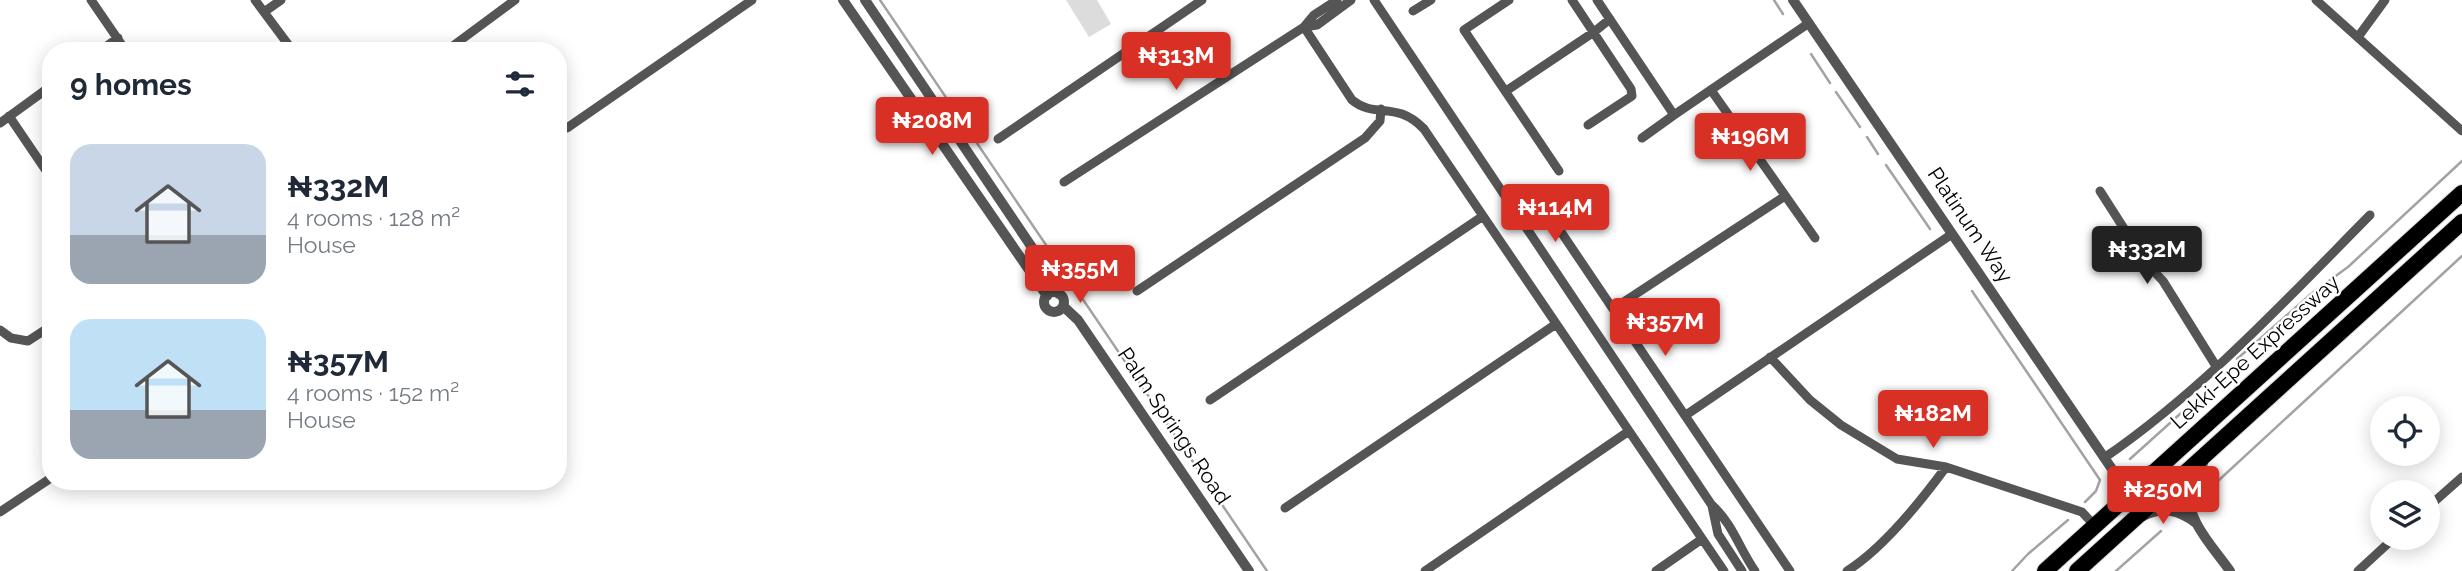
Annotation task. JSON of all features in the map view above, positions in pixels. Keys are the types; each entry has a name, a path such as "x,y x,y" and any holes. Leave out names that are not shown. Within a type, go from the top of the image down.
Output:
{"highway":[{"name":"Lekki-Epe Expressway","path":"2045,571 2462,193"},
{"name":"Lekki-Epe Expressway","path":"2077,571 2462,222"}],"street":[{"path":"91,0 120,42"},
{"path":"255,0 286,42"},
{"path":"264,12 281,0"},
{"path":"458,42 515,0"},
{"path":"567,128 752,0"},
{"path":"843,0 1047,296"},
{"path":"865,0 1054,280 1064,299 1063,306 1055,312 1048,309 1045,304 1047,296 1053,292 1059,294"},
{"path":"998,139 1202,0"},
{"path":"1064,182 1304,27 1314,15 1337,0"},
{"path":"1304,27 1317,24 1351,0"},
{"path":"1374,0 1711,504 1721,513 1741,543 1739,557 1742,571"},
{"path":"1413,11 1431,0"},
{"path":"1509,0 1464,30 1559,171"},
{"path":"1572,0 1631,89 1632,96 1588,125"},
{"path":"1597,0 1674,116"},
{"name":"Platinum Way","path":"1793,0 2114,472"},
{"path":"2316,0 2462,131"},
{"path":"2358,37 2385,0"},
{"path":"1506,91 1610,19"},
{"path":"1642,138 1809,23"},
{"path":"1304,27 1352,100 1359,106 1392,110 1410,117 1424,129 1724,571"},
{"path":"112,42 117,38"},
{"path":"1711,90 1815,238"},
{"path":"0,123 42,92"},
{"path":"1137,291 1365,138 1380,121 1381,110"},
{"path":"9,116 42,165"},
{"path":"2100,191 2146,263 2163,281 2216,366"},
{"path":"1613,309 1785,196"},
{"path":"2104,458 2157,419 2216,366 2370,215"},
{"path":"1210,400 1483,216"},
{"path":"1557,226 1790,571"},
{"path":"1686,415 1952,234"},
{"name":"Palm Springs Road","path":"1063,306 1078,320 1249,571"},
{"path":"1285,508 1556,324"},
{"path":"0,330 11,338 28,341 42,332"},
{"path":"1770,357 1810,400 1841,425 1897,458 1946,467 2082,512 2095,526"},
{"path":"1425,571 1629,431"},
{"path":"2197,524 2189,496 2190,485 2218,445"},
{"path":"2113,509 2118,501 2119,490 2114,472 2147,472 2161,465"},
{"path":"1847,571 1865,559 1946,467"},
{"path":"2440,496 2462,477"},
{"path":"0,512 42,484"},
{"path":"1711,504 1718,534 1755,571"},
{"path":"2131,522 2152,511 2169,510 2184,514 2197,524 2230,571"},
{"path":"1718,534 1730,526"},
{"path":"1656,571 1702,540"},
{"path":"2358,571 2381,550"}],"shaded area":[{"path":"1066,0 1097,0 1111,24 1089,37"}],"waterway":[{"path":"880,0 1267,571"},
{"path":"1774,0 1783,14"},
{"path":"1811,54 1830,83"},
{"path":"1836,92 1860,127"},
{"path":"1867,137 1878,154"},
{"path":"2237,359 2311,294 2348,267 2462,161"},
{"path":"1886,165 1930,229"},
{"path":"2206,492 2462,256"},
{"path":"1972,291 2100,480 2096,491 2085,502"},
{"path":"2130,459 2190,405"},
{"path":"2012,571 2068,520"},
{"path":"2116,571 2161,531"}]}
